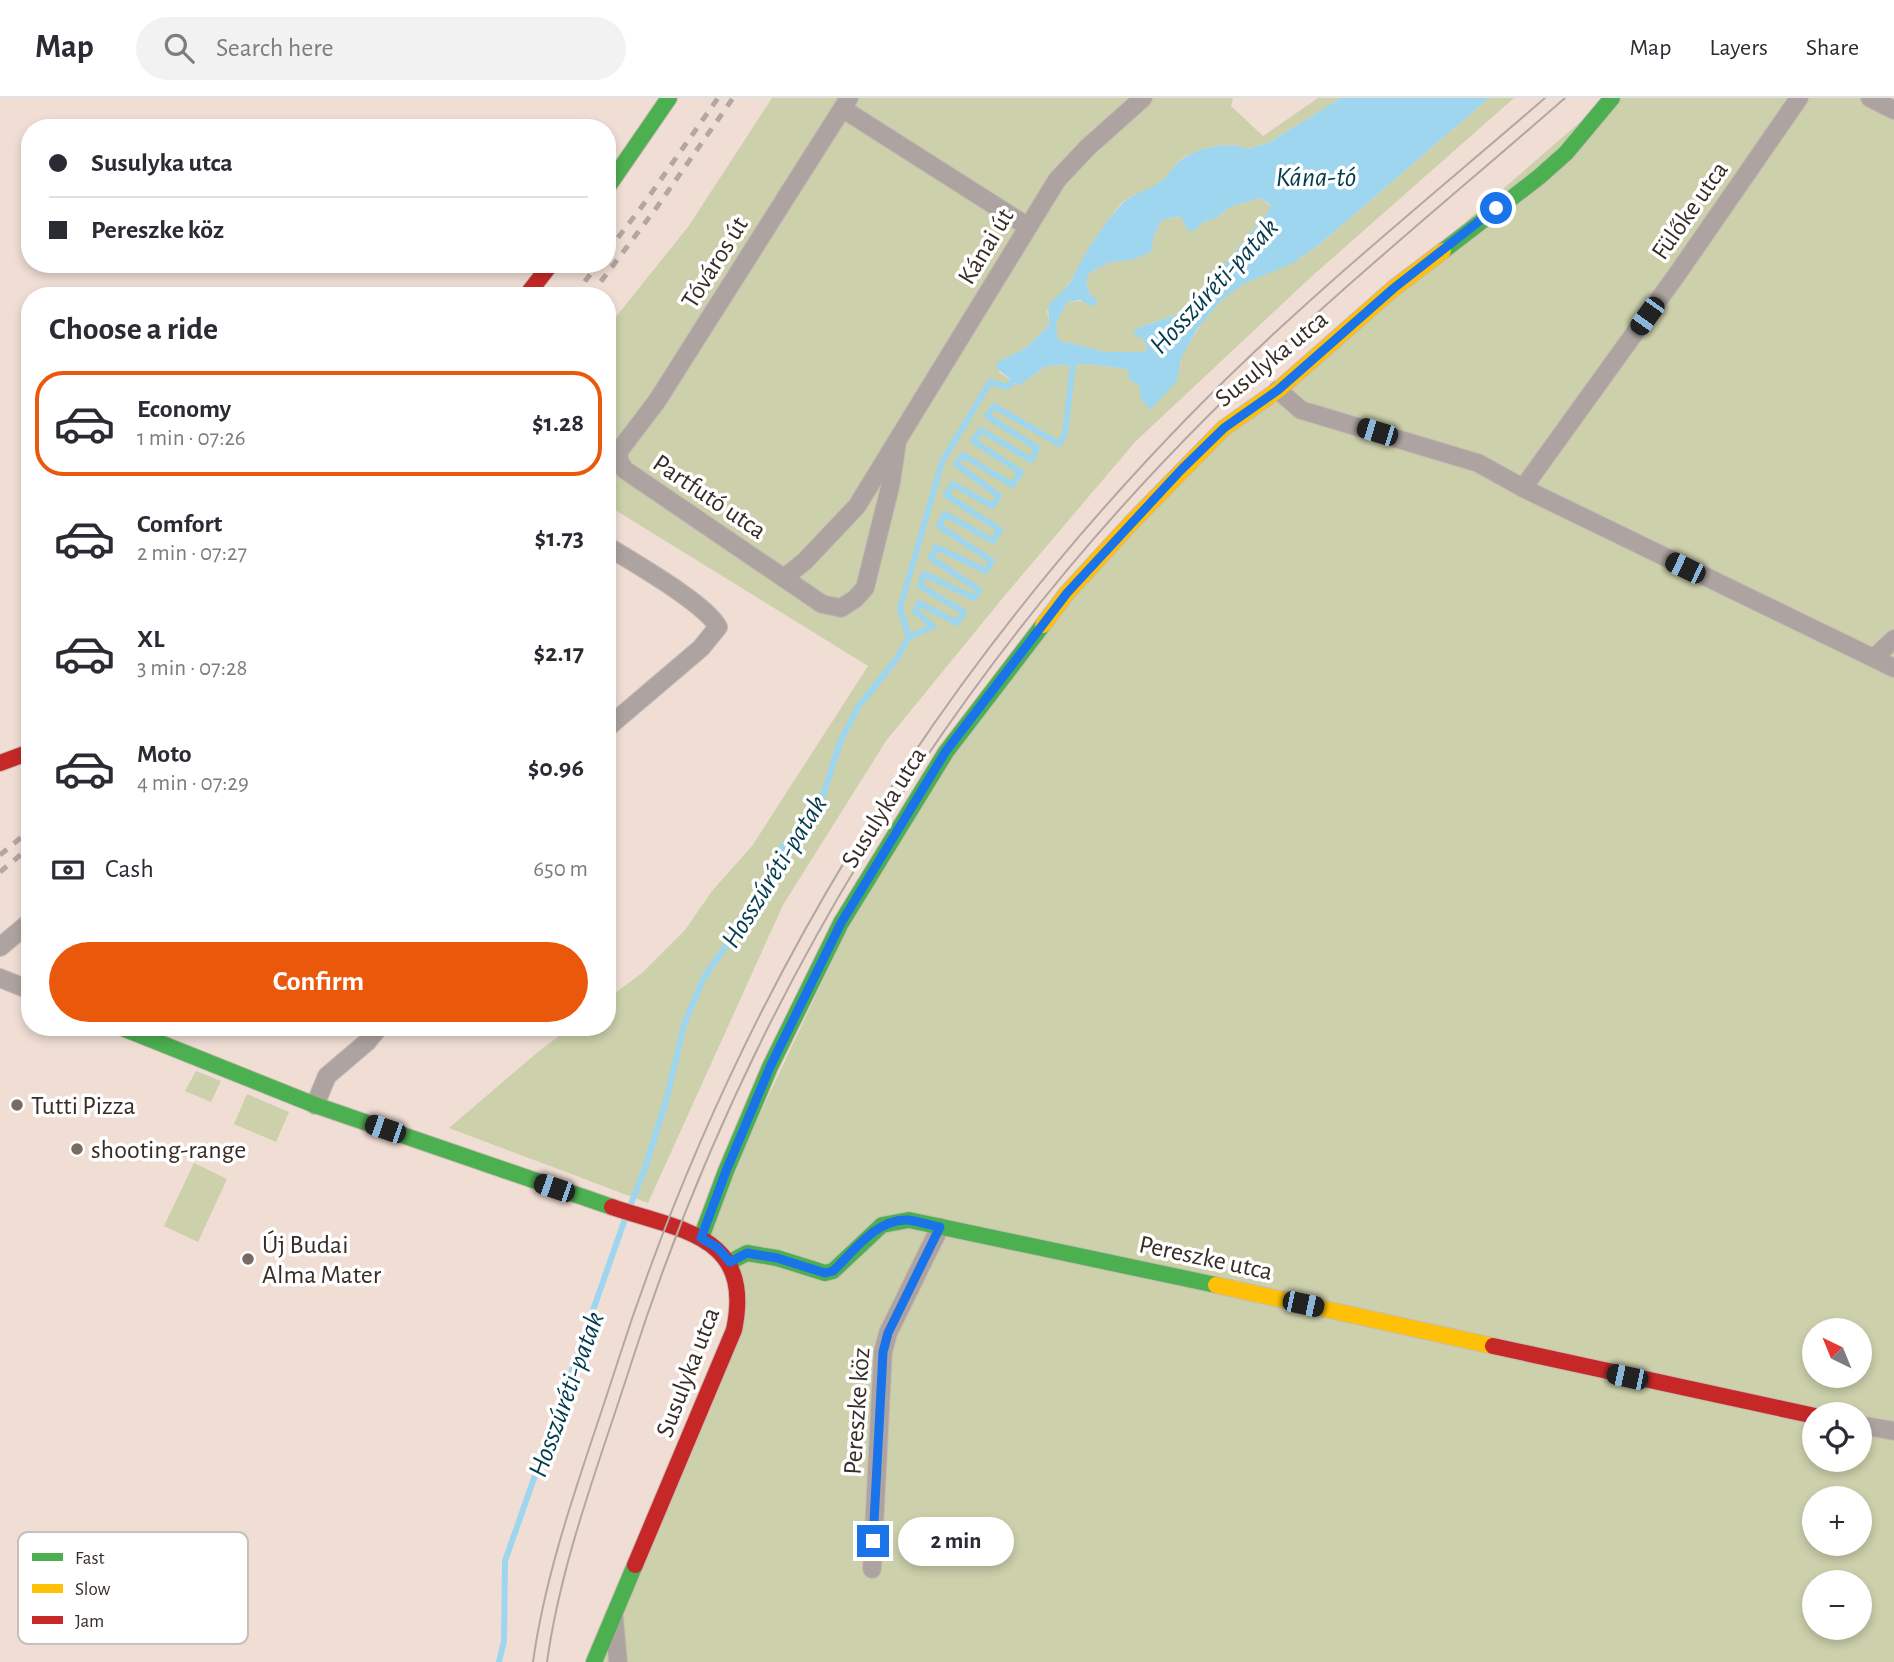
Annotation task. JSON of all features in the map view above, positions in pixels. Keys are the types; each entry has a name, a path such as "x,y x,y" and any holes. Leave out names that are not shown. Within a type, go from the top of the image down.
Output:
{"street":[{"path":"616,175 669,98"},
{"name":"Kánai út","path":"897,442 891,483 864,588 848,605 832,607 822,604 784,578 805,561 857,506 1057,180 1087,148 1143,98"},
{"name":"Susulyka utca","path":"701,1238 770,1067 841,923 946,751 1067,593 1224,428 1278,390 1394,288 1548,169 1566,153 1612,98"},
{"name":"Fülőke utca","path":"1523,488 1670,285 1799,98"},
{"path":"1870,98 1894,110"},
{"path":"846,103 1027,226"},
{"name":"Tóváros út","path":"619,451 657,401 846,103"},
{"path":"533,287 544,273"},
{"path":"1278,390 1301,410 1478,463 1523,488 1894,668"},
{"name":"Partfutó utca","path":"619,451 619,461 625,470 784,578"},
{"path":"616,552 698,605 719,627 701,648 616,720"},
{"path":"1874,658 1894,639"},
{"path":"0,763 21,756"},
{"path":"0,947 21,930"},
{"path":"0,978 21,986"},
{"path":"142,1036 315,1105 701,1238 718,1248 730,1262"},
{"path":"315,1105 327,1076 372,1036"},
{"name":"Pereszke utca","path":"730,1262 747,1253 777,1258 825,1273 833,1271 882,1225 909,1220 1412,1326 1605,1372 1802,1413"},
{"name":"Pereszke köz","path":"872,1569 883,1352 888,1333 940,1227"},
{"name":"Susulyka utca","path":"594,1662 734,1330 739,1294 730,1262"},
{"path":"1872,1426 1894,1431"},
{"path":"614,1614 618,1662"}],"green space":[{"path":"772,98 1233,98 1231,106 1263,136 1318,98 1341,98 1270,142 1247,149 1223,145 1187,156 1178,162 1163,181 1131,196 1121,204 1099,233 1067,286 1047,311 1050,324 1027,347 999,362 999,372 1019,386 1046,366 1088,364 1129,371 1181,364 1180,358 1204,319 1227,295 1249,280 1300,258 1320,244 1489,98 1514,98 1311,277 1135,442 886,741 783,905 648,1203 449,1128 559,1036 616,1036 616,992 642,973 685,930 712,891 752,846 868,666 616,511 616,317 688,227"},
{"path":"1608,98 1870,98 1894,110 1894,1662 602,1662 739,1294 701,1238 890,839 1133,521 1490,200"},
{"path":"1259,198 1271,206 1268,212 1186,311 1138,328 1133,333 1145,341 1147,350 1105,352 1057,340 1056,323 1067,302 1097,300 1091,296 1086,283 1089,273 1110,262 1131,260 1151,252 1154,235 1162,220 1180,216 1197,229 1202,222 1216,218 1230,207"},
{"path":"196,1071 221,1081 211,1102 185,1091"},
{"path":"247,1094 289,1112 276,1142 234,1124"},
{"path":"194,1163 227,1179 198,1242 164,1226"}],"water":[{"name":"Kána-tó","path":"1341,98 1489,98 1320,244 1291,264 1243,284 1221,301 1197,329 1181,358 1177,381 1150,410 1140,397 1140,386 1129,379 1127,369 1088,364 1046,366 1019,386 996,368 998,362 1027,347 1050,324 1048,309 1052,301 1068,285 1100,231 1126,200 1159,183 1178,162 1195,152 1222,145 1248,149 1270,142","holes":["1259,198 1271,205 1186,311 1138,328 1132,333 1145,341 1147,350 1105,352 1058,340 1056,323 1067,302 1081,300 1093,307 1098,300 1091,296 1086,283 1089,273 1110,262 1131,260 1151,252 1154,235 1162,220 1180,216 1189,232 1197,229 1203,222 1216,218 1230,207"]}],"waterway":[{"path":"909,637 933,626 915,611 919,603 957,623 964,612 920,586 924,574 974,598 979,590 931,558 936,547 986,571 992,561 939,526 945,514 993,541 1000,530 946,495 953,484 992,506 999,496 956,464 963,455 1012,485 1021,472 973,441 981,430 1031,460 1037,448 987,416 994,406 1059,444 1065,433 1074,356"},
{"name":"Hosszúréti-patak","path":"629,1209 666,1101 684,1025 703,979 752,908 784,845 810,816 824,793 840,742 858,707 895,661 909,637 900,608 942,462 990,382 1007,387 1019,375"},
{"name":"Hosszúréti-patak","path":"499,1662 504,1641 505,1561 625,1219"}],"tram line":[{"path":"533,1662 557,1550 663,1233 718,1103 780,976 849,854 925,737 1008,623 1098,514 1236,369 1323,289 1545,98"},
{"path":"547,1662 571,1550 630,1367 677,1235 731,1105 793,979 862,857 938,740 1021,627 1111,519 1207,417 1338,294 1565,98"}],"railway":[{"path":"616,240 718,98"},
{"path":"616,261 733,98"},
{"path":"581,287 591,273"},
{"path":"597,287 607,273"},
{"path":"0,855 21,838"},
{"path":"0,872 21,854"}],"traffic: fast":[{"path":"616,175 669,98"},
{"path":"1443,251 1566,153 1612,98"},
{"path":"701,1238 770,1067 841,923 946,752 1043,625"},
{"path":"142,1036 315,1105 612,1207"},
{"path":"730,1262 747,1253 777,1258 825,1273 833,1271 882,1225 909,1220 1216,1285"},
{"path":"594,1662 635,1565"}],"traffic: slow":[{"path":"1043,625 1067,593 1133,521 1224,428 1278,390 1394,288 1443,251"},
{"path":"1216,1285 1493,1346"}],"traffic: jam":[{"path":"533,287 544,273"},
{"path":"0,763 21,755"},
{"path":"612,1207 687,1231 707,1242 723,1256 733,1274 737,1298 734,1330 635,1565"},
{"path":"1493,1346 1802,1413"}],"place":[{"name":"Tutti Pizza","path":"17,1105"},
{"name":"shooting-range","path":"77,1149"},
{"name":"Új Budai Alma Mater","path":"248,1259"}],"route":[{"path":"873,1541 883,1352 888,1333 940,1227 909,1220 882,1225 833,1271 825,1273 777,1258 747,1253 730,1262 718,1248 701,1238 770,1067 841,923 890,839 946,751 1067,593 1181,470 1224,428 1278,390 1394,288 1496,208"}]}
